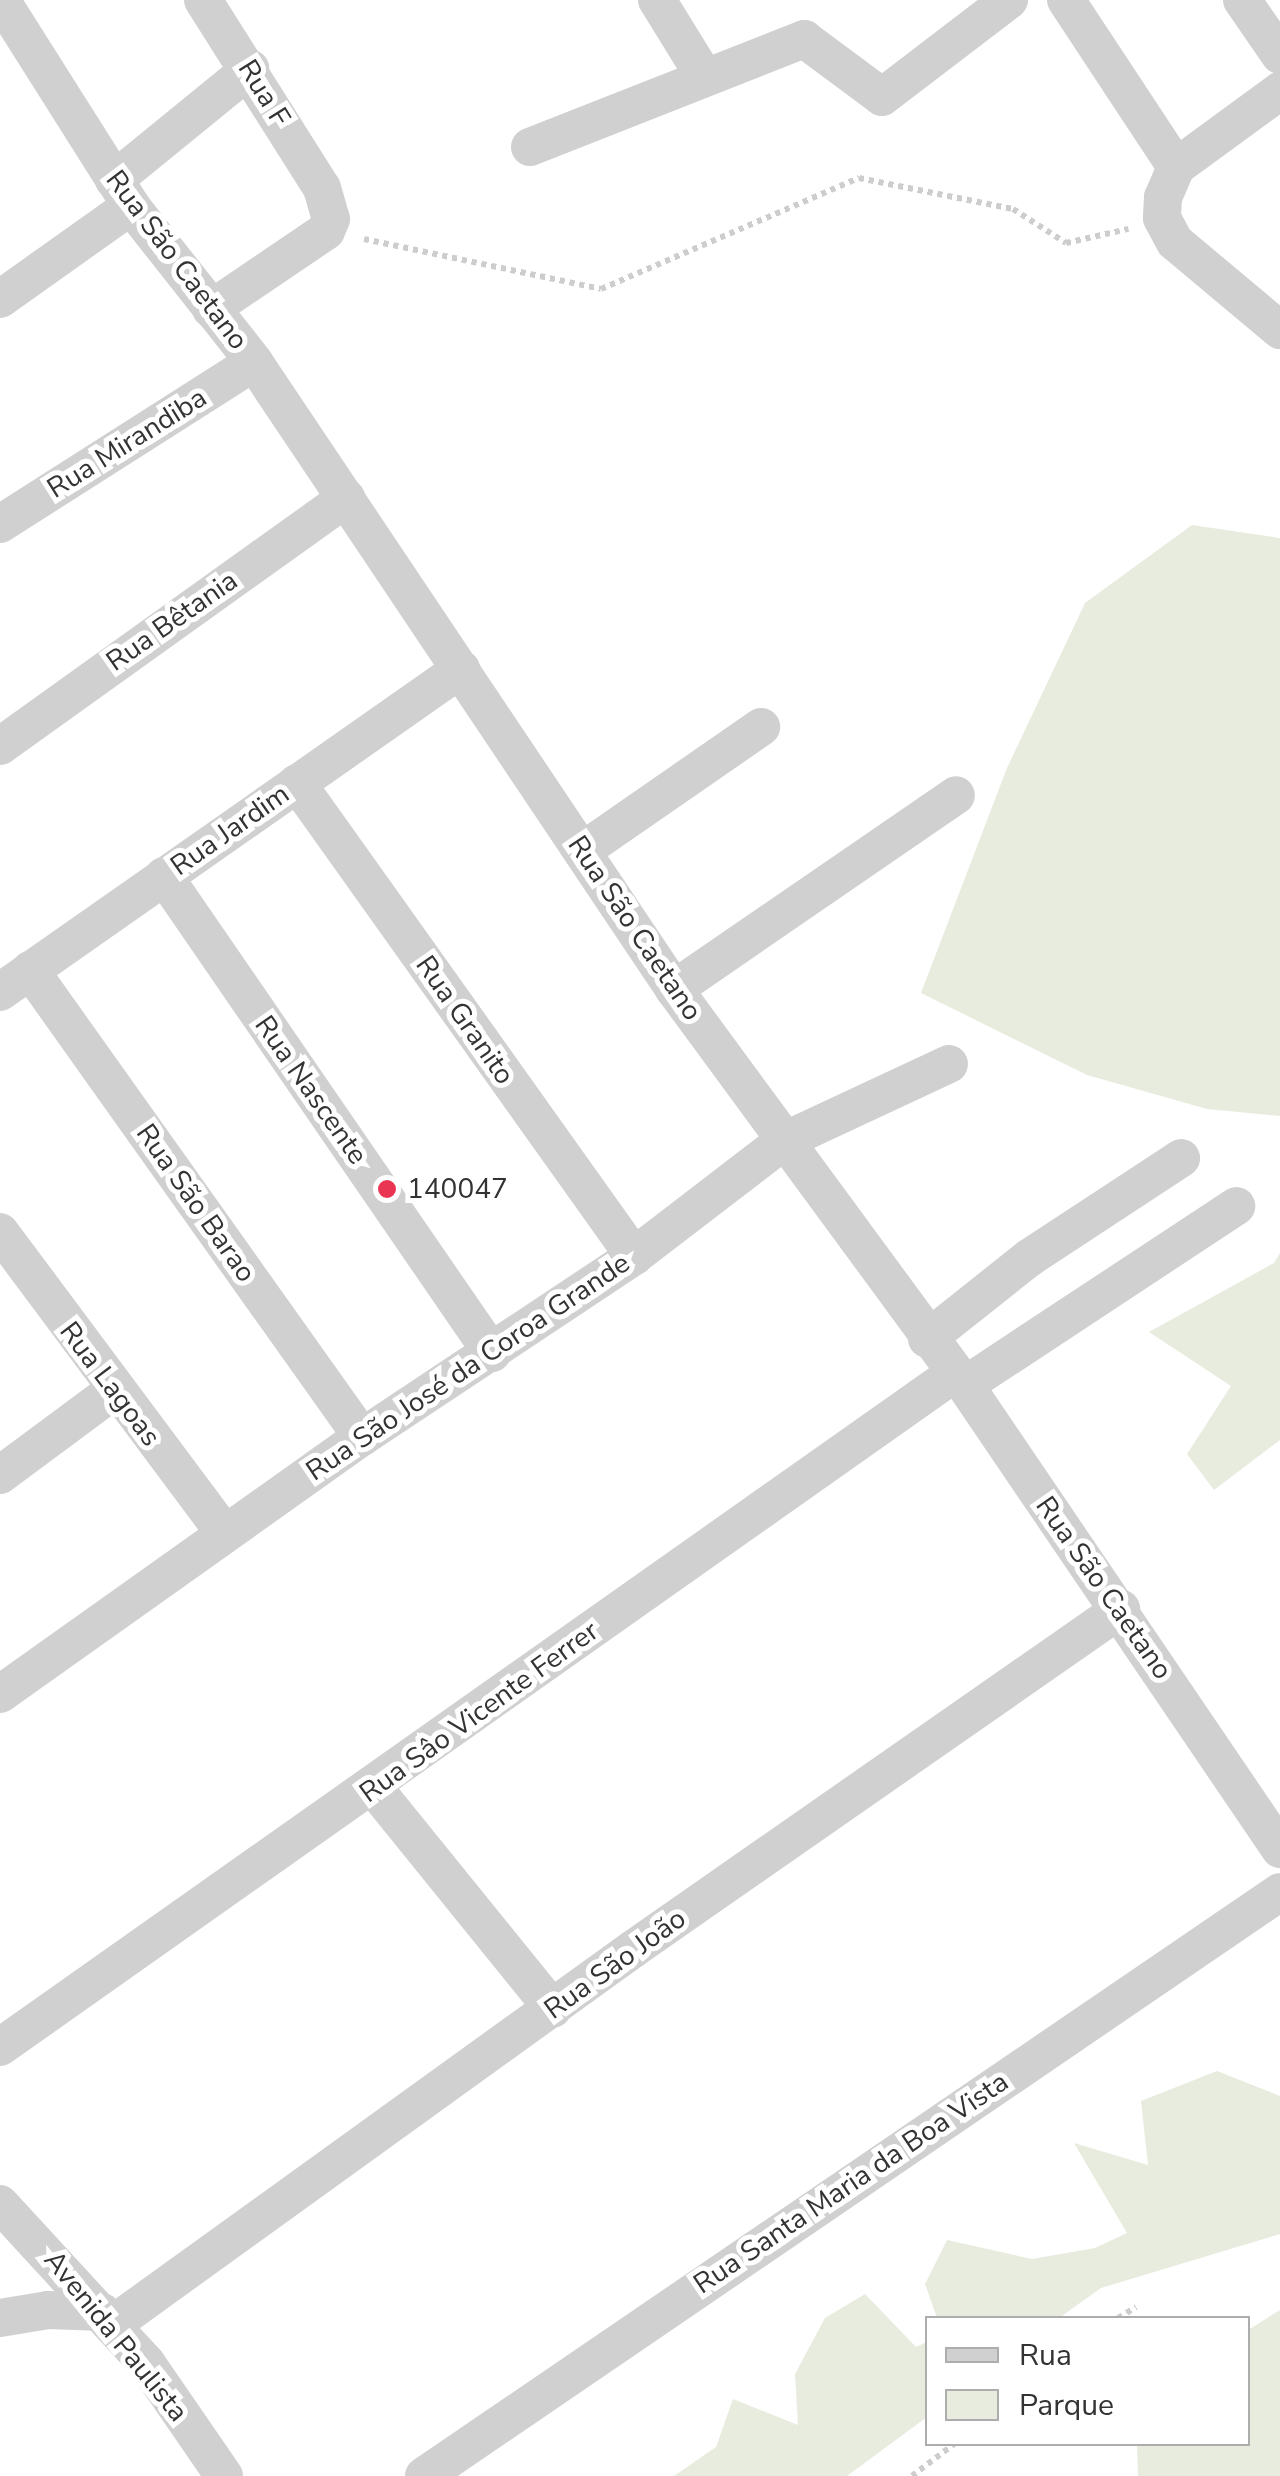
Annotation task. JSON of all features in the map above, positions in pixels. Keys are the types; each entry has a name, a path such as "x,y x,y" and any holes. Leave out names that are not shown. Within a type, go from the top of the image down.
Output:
{"street":[{"name":"Rua São Caetano","path":"1,0 122,193 254,362 674,989 960,1379 1121,1609 1280,1848"},
{"name":"Rua F","path":"203,0 250,68 322,188 330,207 326,231"},
{"path":"657,0 704,76"},
{"path":"530,147 804,39 882,98 1009,0"},
{"path":"1066,0 1176,166"},
{"path":"1242,0 1280,55"},
{"path":"0,299 122,193 250,68"},
{"path":"1280,91 1176,166 1162,197 1162,218 1175,242 1280,330"},
{"path":"211,309 326,231"},
{"name":"Rua Mirandiba","path":"0,524 254,362"},
{"name":"Rua Bêtania","path":"0,746 346,498"},
{"name":"Rua Jardim","path":"15,981 461,669"},
{"path":"582,851 760,727"},
{"name":"Rua Granito","path":"297,783 634,1256"},
{"path":"674,989 956,795"},
{"name":"Rua Nascente","path":"164,876 492,1352"},
{"name":"Rua São Barao","path":"15,981 362,1437"},
{"name":"Rua São José da Coroa Grande","path":"0,1694 362,1437 634,1256 784,1141 949,1064"},
{"path":"927,1339 1029,1258 1181,1158"},
{"name":"Rua Sâo Vicente Ferrer","path":"0,2047 960,1379 1236,1206"},
{"name":"Rua Lagoas","path":"0,1232 113,1391 224,1533"},
{"path":"0,1476 113,1391"},
{"name":"Rua São João","path":"108,2318 1121,1609"},
{"path":"374,1788 553,2009"},
{"name":"Rua Santa Maria da Boa Vista","path":"424,2476 1280,1892"},
{"name":"Avenida Paulista","path":"0,2204 108,2318 224,2476"},
{"path":"0,2318 48,2310 108,2318"}],"path":[{"path":"326,231 601,289 859,178 1013,208 1066,243 1162,218"},
{"path":"1121,2316 1136,2307"},
{"path":"912,2476 951,2446"}],"green space":[{"path":"1192,525 1280,538 1280,1116 1207,1109 1087,1075 921,993 1007,768 1085,603"},
{"path":"1280,1253 1280,1440 1214,1490 1187,1454 1231,1386 1149,1332 1274,1263"},
{"path":"1217,2071 1280,2096 1280,2234 1101,2288 1062,2316 936,2316 925,2284 947,2240 1032,2259 1095,2248 1127,2233 1074,2143 1148,2165 1141,2101"},
{"path":"865,2294 916,2347 925,2343 925,2418 847,2476 674,2476 716,2447 733,2399 798,2425 795,2374 825,2318"},
{"path":"1280,2310 1280,2476 1138,2476 1137,2446 1250,2446 1250,2329"}],"place":[{"name":"140047","path":"387,1189"}]}
